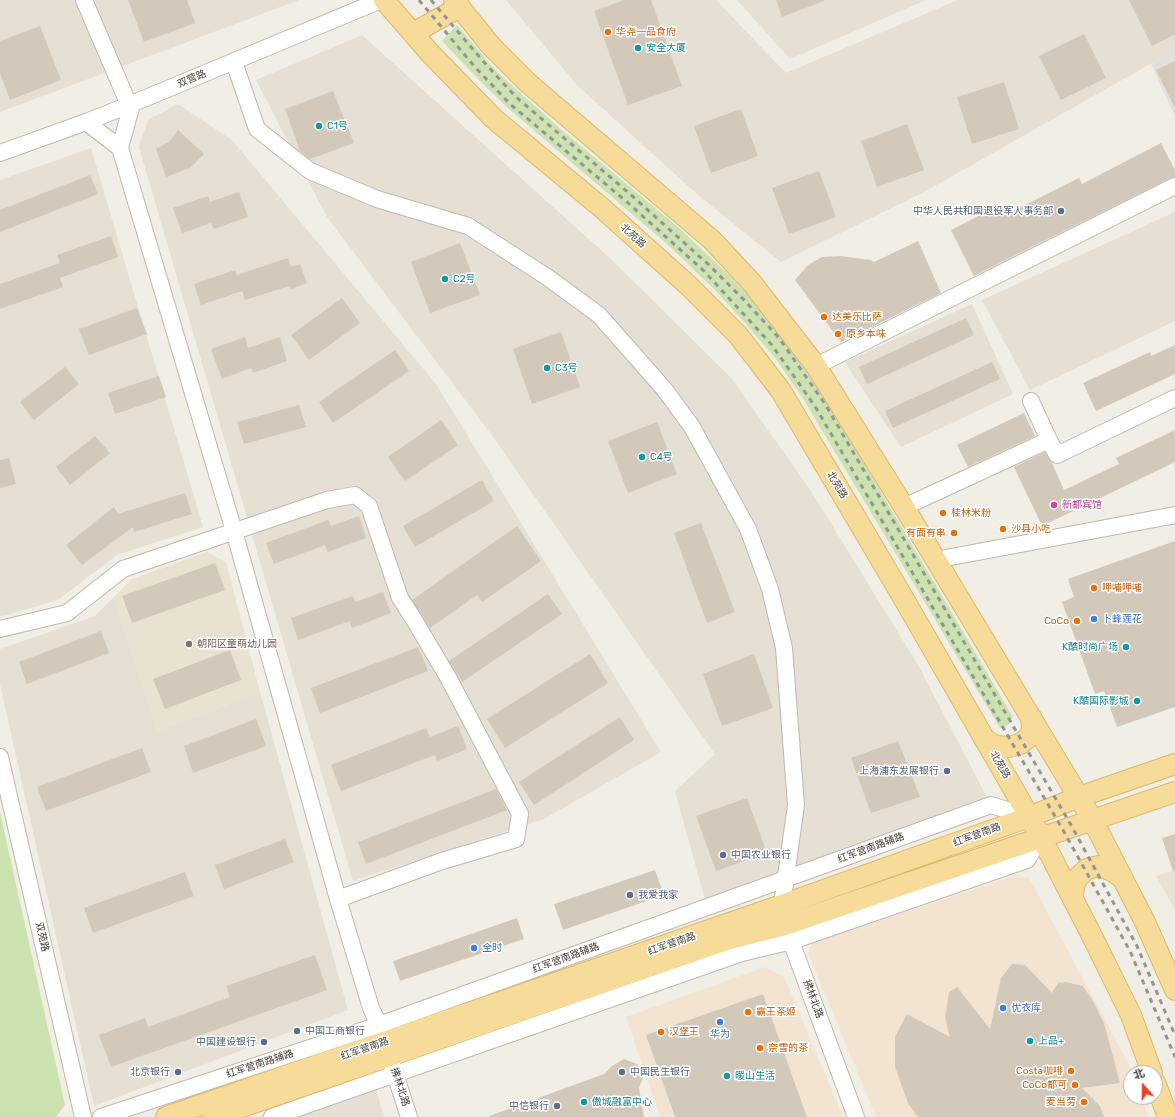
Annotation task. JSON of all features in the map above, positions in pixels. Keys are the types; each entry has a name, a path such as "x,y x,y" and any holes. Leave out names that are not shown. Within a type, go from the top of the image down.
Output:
{"main road":[{"name":"北苑路","path":"384,0 429,52 493,118 608,214 690,287 743,340 781,391 901,594 1041,837 1131,1016 1149,1065"},
{"path":"413,33 457,4 491,46 528,83 712,240 752,284 816,366 904,507 1031,717 1092,819 1145,922 1174,983"},
{"path":"984,739 996,746 1009,747 1020,744 1029,738 1032,730 1031,717"},
{"name":"红军营南路","path":"213,1117 387,1049 1175,764"},
{"path":"1133,779 1131,785 1132,792 1136,798 1144,802"},
{"name":"红军营南路","path":"166,1117 387,1049 726,940 789,933 986,855 1175,792"},
{"path":"979,835 987,843 986,855"},
{"path":"1072,897 1076,879 1087,869 1098,866 1112,871 1122,878"},
{"path":"1163,1104 1168,1117"}],"street":[{"path":"84,0 130,105 120,148 86,122"},
{"name":"双营路","path":"0,153 130,105 381,0"},
{"name":"拂林北路","path":"234,62 257,129 310,171 377,199 468,226 547,277 599,315 665,390 692,427 748,529 770,589 784,648 796,805 782,905 789,933 856,1117"},
{"name":"拂林北路","path":"120,148 234,531 338,898 372,1008 409,1117"},
{"path":"816,366 1175,186"},
{"path":"1031,401 1057,455 1175,398"},
{"path":"904,507 1049,440"},
{"path":"0,629 67,613 123,569 326,500 355,495 369,506 400,598 449,679 520,814 516,838 442,861 338,898"},
{"path":"935,560 1175,515"},
{"name":"双苑路","path":"0,757 83,1117"},
{"name":"红军营南路辅路","path":"272,1117 387,1049 786,879 991,805 1030,817"},
{"path":"789,933 1028,860 1041,837"},
{"name":"红军营南路辅路","path":"101,1117 387,1049"}],"shaded area":[{"path":"0,0 299,0 0,112"},
{"path":"506,0 716,0 786,73 958,0 1175,0 1175,50 924,192 781,262 698,195 578,86"},
{"path":"737,0 926,0 790,59"},
{"path":"362,35 613,261 732,379 811,491 918,665 991,805 707,907 675,791 715,754 491,434 327,217 256,80"},
{"path":"1175,50 1175,116 1151,64"},
{"path":"178,104 232,140 436,384 661,752 544,819 353,881 139,147 148,120"},
{"path":"91,148 203,527 117,555 58,600 0,617 0,180"},
{"path":"1175,212 1175,321 1030,390 982,300"},
{"path":"972,304 1013,394 901,447 845,362"},
{"name":"朝阳区童萌幼儿园","path":"207,552 226,562 260,692 158,731 114,597 132,579"},
{"path":"114,597 158,731 260,692 348,1010 94,1106 0,684 0,649 95,616"},
{"path":"1175,870 1175,910 1156,876"},
{"path":"1015,876 1029,878 1129,1065 1123,1065 1123,1105 1144,1105 1148,1117 876,1117 808,953 812,943"},
{"path":"765,967 784,977 843,1117 660,1117 626,1017"},
{"path":"376,1089 384,1117 296,1117"}],"green space":[{"path":"457,25 497,72 563,131 678,227 729,275 760,308 793,349 820,388 1013,717 1008,725 1000,728 802,397 775,358 715,290 667,244 509,109 482,83 442,41"},
{"path":"0,812 65,1105 56,1117 0,1117"}],"building":[{"path":"128,0 187,0 195,23 144,42"},
{"name":"安全大厦","path":"624,0 651,0 682,86 628,105 594,11"},
{"path":"776,0 824,0 824,1 782,17"},
{"path":"1129,0 1175,0 1175,34 1152,46"},
{"path":"40,26 61,80 10,100 0,73 0,41"},
{"path":"1084,34 1106,78 1061,100 1039,56"},
{"path":"1175,61 1175,108 1156,70"},
{"path":"1004,82 1019,129 972,144 957,97"},
{"name":"C1号","path":"333,91 354,143 310,159 300,151 285,109"},
{"path":"741,109 758,156 711,173 694,126"},
{"path":"907,124 924,170 877,187 861,141"},
{"path":"178,130 204,154 190,168 166,177 156,149 169,142"},
{"name":"中华人民共和国退役军人事务部","path":"1161,143 1175,170 1175,177 974,276 951,230 998,206 1003,216 1079,178 1082,184"},
{"path":"819,171 836,217 789,234 772,188"},
{"path":"90,175 98,194 0,232 0,210"},
{"path":"239,192 248,217 214,229 211,223 182,233 173,208 208,196 210,202"},
{"path":"111,236 118,257 60,278 63,287 0,309 0,284 60,263 57,255"},
{"path":"918,241 941,293 841,342 795,280 808,265 822,257 840,256 870,260 874,262"},
{"name":"C2号","path":"460,243 480,295 430,313 411,262"},
{"path":"288,258 291,267 300,264 307,283 291,289 289,286 245,300 242,291 201,305 194,284 235,270 237,275"},
{"path":"342,298 360,323 309,360 291,335"},
{"path":"137,308 147,334 89,355 79,329"},
{"path":"966,318 974,335 867,384 859,367"},
{"name":"C3号","path":"561,332 580,387 532,404 513,349"},
{"path":"245,337 248,348 280,337 287,361 253,373 251,368 222,379 211,349"},
{"path":"1175,345 1175,374 1096,411 1083,383 1150,352 1151,356"},
{"path":"395,350 409,371 333,423 319,402"},
{"path":"992,362 1000,379 893,428 885,411"},
{"path":"65,367 79,384 34,420 20,402"},
{"path":"159,376 166,397 115,414 108,393"},
{"path":"299,405 306,427 244,444 237,422"},
{"path":"1024,413 1035,436 968,467 957,445"},
{"path":"441,420 458,445 405,481 388,457"},
{"name":"C4号","path":"657,422 677,474 628,493 608,441"},
{"path":"1175,430 1175,462 1042,526 1014,467 1045,452 1052,463 1064,490 1119,464 1116,458"},
{"path":"95,436 110,453 70,485 56,467"},
{"path":"9,458 16,484 0,488 0,460"},
{"path":"482,480 494,501 415,547 403,526"},
{"path":"185,493 192,514 134,532 133,527 82,565 66,545 114,507 118,514"},
{"path":"359,516 366,538 328,552 325,545 274,564 266,543 328,520 331,526"},
{"path":"701,523 735,612 707,623 674,533"},
{"path":"517,526 541,561 482,602 477,595 430,628 412,600"},
{"name":"K酷时尚广场","path":"1175,541 1175,707 1117,727 1104,691 1095,694 1062,602 1074,597 1068,579"},
{"path":"215,563 225,590 132,623 122,596"},
{"path":"383,592 391,613 352,628 350,621 298,640 291,618 353,596 355,602"},
{"path":"548,594 562,614 462,682 449,661"},
{"path":"101,631 109,653 27,684 19,662"},
{"path":"418,647 428,671 320,713 311,688"},
{"path":"230,650 241,680 165,709 153,679"},
{"path":"590,654 608,683 505,748 487,719"},
{"path":"754,654 773,708 722,726 703,674"},
{"path":"620,717 634,740 534,805 519,782"},
{"path":"256,719 266,746 193,773 184,746"},
{"path":"458,726 467,749 437,761 435,755 341,791 331,765 426,728 430,737"},
{"path":"898,741 920,797 871,813 851,758"},
{"path":"142,748 151,772 46,811 37,787"},
{"path":"496,789 507,810 366,864 358,842"},
{"path":"747,798 767,853 716,871 696,816"},
{"path":"1175,834 1175,870 1173,871 1162,838"},
{"path":"285,839 294,862 224,889 215,865"},
{"path":"655,870 664,895 563,930 554,904"},
{"path":"185,872 194,896 93,933 84,908"},
{"path":"517,918 524,939 400,981 393,961"},
{"path":"315,955 327,990 111,1067 99,1035 145,1018 148,1027 230,997 226,986"},
{"name":"上品+","path":"1012,964 1025,965 1052,993 1058,983 1065,982 1083,986 1093,1001 1104,1023 1120,1083 1082,1088 1100,1106 1104,1117 918,1117 908,1103 895,1067 895,1037 907,1014 950,1037 945,1017 949,992 957,987 990,1029 1001,978"},
{"name":"暖山生活","path":"763,994 807,1117 675,1117 646,1035"},
{"name":"傲城融富中心","path":"624,1059 637,1064 643,1078 639,1088 644,1117 489,1117 604,1074 612,1066"}],"railway":[{"path":"419,0 474,66 510,104 627,202 704,271 771,344 816,408 1063,830 1130,951 1175,1057"},
{"path":"431,0 516,97 630,194 709,265 779,338 825,404 1071,825 1137,946 1175,1035"}],"place":[{"name":"华尧一品食府","path":"608,32"},
{"name":"安全大厦","path":"638,48"},
{"name":"C1号","path":"319,126"},
{"name":"中华人民共和国退役军人事务部","path":"1061,211"},
{"name":"C2号","path":"445,279"},
{"name":"达美乐比萨","path":"824,317"},
{"name":"原乡本味","path":"838,334"},
{"name":"C3号","path":"547,368"},
{"name":"C4号","path":"642,457"},
{"name":"新都宾馆","path":"1054,505"},
{"name":"桂林米粉","path":"943,513"},
{"name":"沙县小吃","path":"1003,529"},
{"name":"有面有串","path":"954,533"},
{"name":"呷哺呷哺","path":"1094,588"},
{"name":"卜蜂莲花","path":"1094,619"},
{"name":"CoCo","path":"1077,621"},
{"name":"朝阳区童萌幼儿园","path":"189,644"},
{"name":"K酷时尚广场","path":"1126,647"},
{"name":"K酷国际影城","path":"1137,701"},
{"name":"上海浦东发展银行","path":"947,771"},
{"name":"中国农业银行","path":"723,855"},
{"name":"我爱我家","path":"630,895"},
{"name":"全时","path":"474,948"},
{"name":"优衣库","path":"1003,1008"},
{"name":"霸王茶姬","path":"748,1012"},
{"name":"华为","path":"720,1022"},
{"name":"中国工商银行","path":"297,1031"},
{"name":"汉堡王","path":"661,1032"},
{"name":"上品+","path":"1030,1041"},
{"name":"中国建设银行","path":"264,1042"},
{"name":"奈雪的茶","path":"760,1048"},
{"name":"Costa咖啡","path":"1071,1071"},
{"name":"北京银行","path":"178,1072"},
{"name":"中国民生银行","path":"622,1072"},
{"name":"暖山生活","path":"727,1076"},
{"name":"CoCo都可","path":"1075,1085"},
{"name":"傲城融富中心","path":"584,1102"},
{"name":"麦当劳","path":"1084,1102"},
{"name":"中信银行","path":"557,1106"}]}
